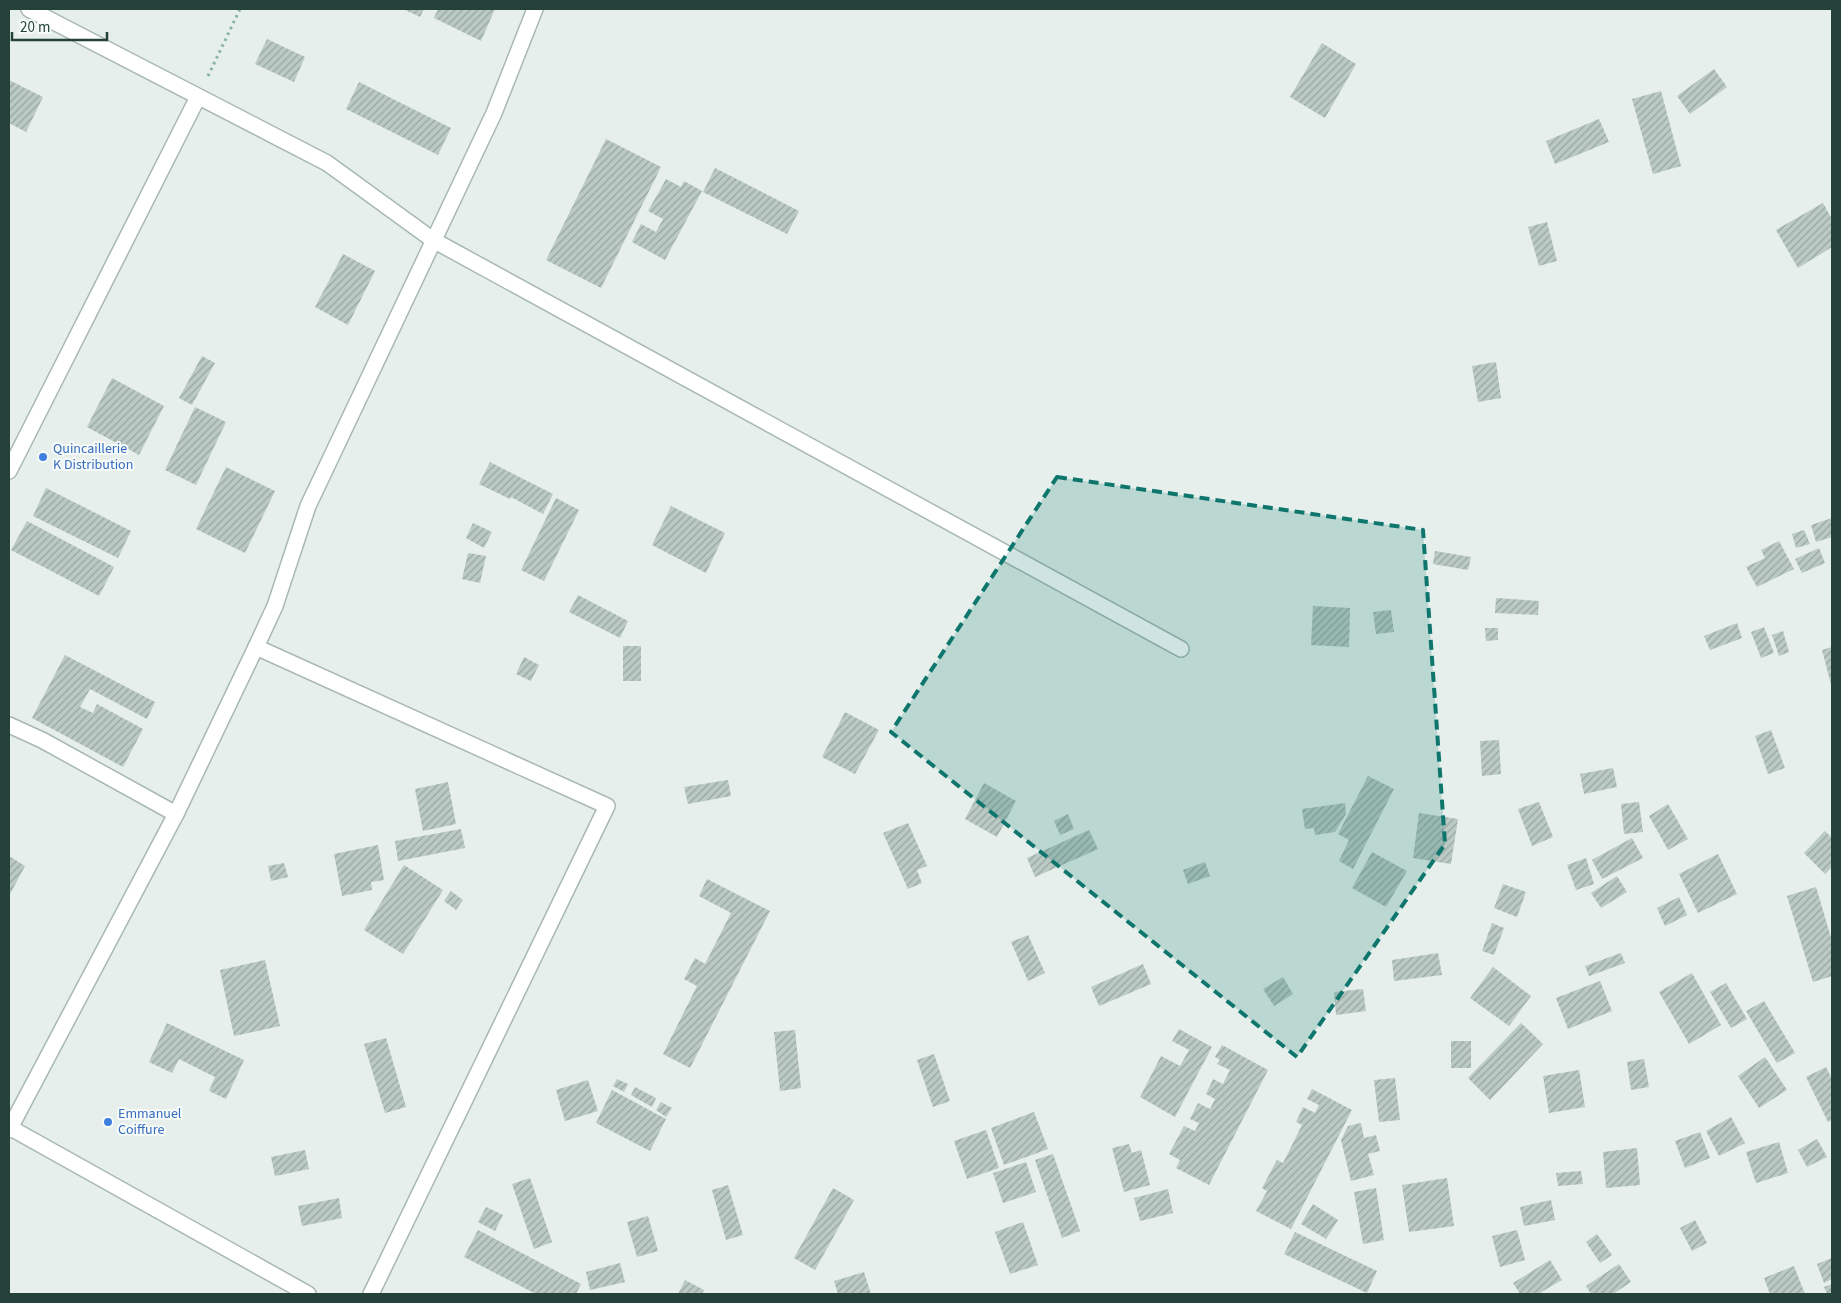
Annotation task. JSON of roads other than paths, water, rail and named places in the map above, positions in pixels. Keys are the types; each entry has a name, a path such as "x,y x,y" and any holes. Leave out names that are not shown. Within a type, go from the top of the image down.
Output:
{"street":[{"path":"28,9 327,163 433,240 1181,650"},
{"path":"308,1294 9,1128 176,814 256,647 275,606 308,506 494,112 535,9"},
{"path":"9,472 198,97"},
{"path":"256,647 608,806 371,1294"},
{"path":"9,725 42,740 176,814"}],"place":[{"name":"Quincaillerie K Distribution","path":"43,457"},
{"name":"Emmanuel Coiffure","path":"108,1122"}]}
